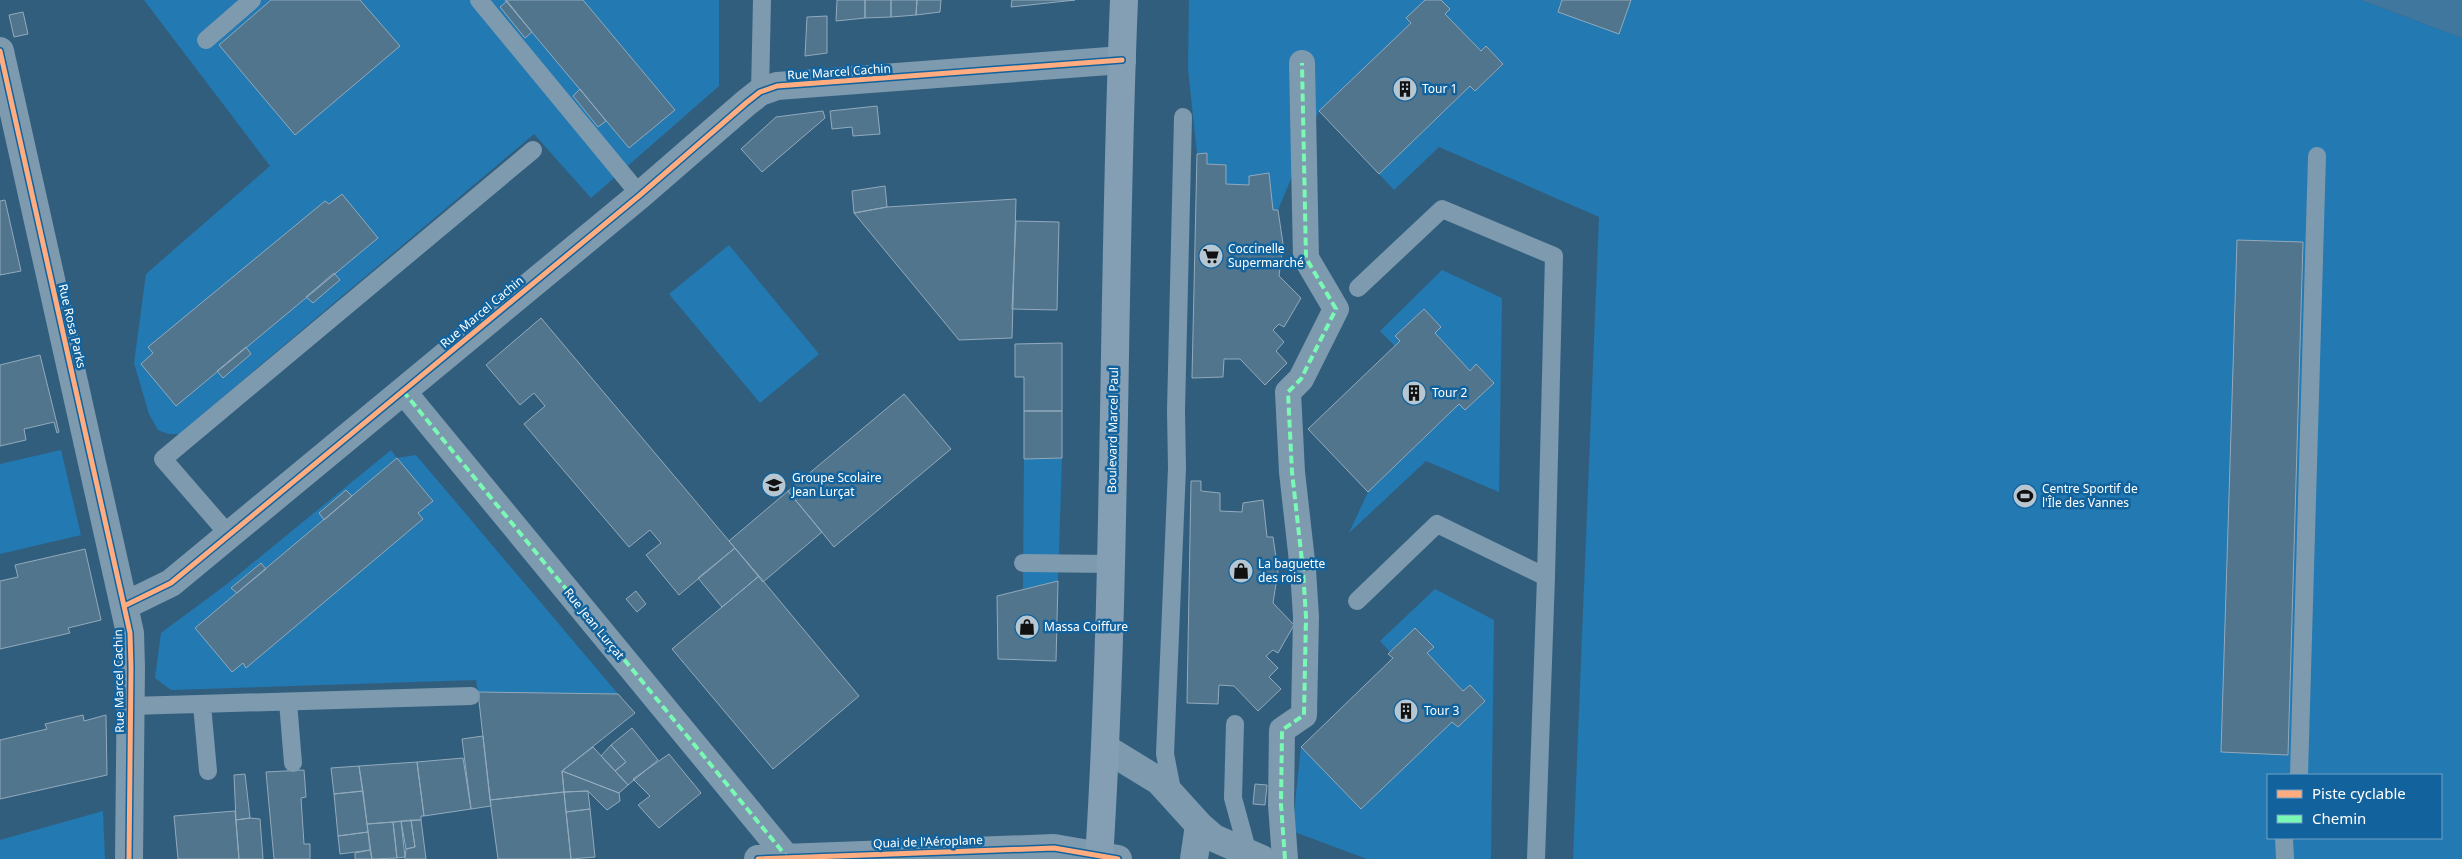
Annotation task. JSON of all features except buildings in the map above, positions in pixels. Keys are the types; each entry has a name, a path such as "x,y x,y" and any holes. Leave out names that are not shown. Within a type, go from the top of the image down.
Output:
{"main road":[{"name":"Boulevard Marcel Paul","path":"1105,858 1105,748 1117,165 1124,0"}],"street":[{"name":"Rue Rosa Parks","path":"0,50 124,606"},
{"name":"Rue Marcel Cachin","path":"129,859 130,633 124,606 171,583 640,195 760,92 777,86 1122,60"},
{"path":"1285,859 1281,805 1282,730 1304,715 1306,617 1303,570 1292,472 1288,392 1300,379 1336,309 1306,258 1302,63"},
{"name":"Rue Jean Lurçat","path":"403,391 786,856"},
{"path":"1105,748 1159,781 1199,825 1214,838 1255,856"},
{"path":"1194,859 1199,825"},
{"name":"Quai de l'Aéroplane","path":"758,859 786,856 1054,848 1105,858"}],"lane":[{"path":"206,40 252,0"},
{"path":"479,0 640,195"},
{"path":"760,92 762,0"},
{"path":"1174,797 1165,754 1177,468 1176,411 1184,117"},
{"path":"229,535 163,459 533,150"},
{"path":"2299,774 2318,156"},
{"path":"1358,288 1442,209 1554,256 1546,577 1536,859"},
{"path":"1357,601 1437,524 1546,577"},
{"path":"1023,563 1110,564"},
{"path":"131,706 471,696"},
{"path":"288,702 293,763"},
{"path":"202,705 208,771"},
{"path":"1235,724 1233,798 1255,856"},
{"path":"2284,839 2285,859"}],"shaded area":[{"path":"144,0 719,0 719,86 591,198 534,134 179,434 168,434 158,430 149,414 134,363 146,274 270,166"},
{"path":"1189,0 1425,0 1411,23 1319,111 1278,210 1273,210 1269,173 1249,176 1249,185 1226,184 1226,165 1207,164 1207,154 1197,154 1188,69"},
{"name":"Centre Sportif de l'Île des Vannes","path":"1441,0 2361,0 2462,38 2462,859 1573,859 1599,217 1439,147 1394,190 1379,174 1470,86 1475,91 1503,65 1486,47 1481,51 1445,14"},
{"path":"2361,0 2462,0 2462,38"},
{"path":"729,245 819,354 760,403 669,294"},
{"path":"1442,270 1502,298 1499,492 1426,461 1349,533 1368,492 1459,404 1465,410 1494,383 1477,365 1470,371 1435,333 1441,327 1424,309 1395,346 1380,331"},
{"path":"61,450 81,535 0,554 0,464"},
{"path":"391,450 397,458 416,455 618,694 478,692 476,680 171,690 155,678 161,633 227,584"},
{"path":"1062,458 1058,581 1023,589 1024,459"},
{"path":"1435,589 1494,620 1491,859 1367,859 1292,831 1301,747 1361,809 1452,722 1458,727 1485,701 1470,685 1463,691 1427,653 1433,646 1416,628 1390,652 1380,641"},
{"path":"103,811 105,859 0,859 0,840"}],"marked path":[{"path":"1285,859 1281,805 1282,730 1304,715 1306,617 1303,570 1292,472 1288,392 1301,379 1336,309 1306,258 1302,63"},
{"path":"403,391 786,856"}],"cycle path":[{"path":"0,51 124,606"},
{"path":"129,859 131,668 130,633 124,606 171,583 640,195 746,103 760,92 777,86 1122,60"},
{"path":"758,859 1054,848 1118,859"}],"place":[{"name":"Tour 1","path":"1405,89"},
{"name":"Coccinelle Supermarché","path":"1211,256"},
{"name":"Tour 2","path":"1414,393"},
{"name":"Groupe Scolaire Jean Lurçat","path":"774,485"},
{"name":"Centre Sportif de l'Île des Vannes","path":"2025,496"},
{"name":"La baguette des rois","path":"1241,571"},
{"name":"Massa Coiffure","path":"1027,627"},
{"name":"Tour 3","path":"1406,711"}]}
